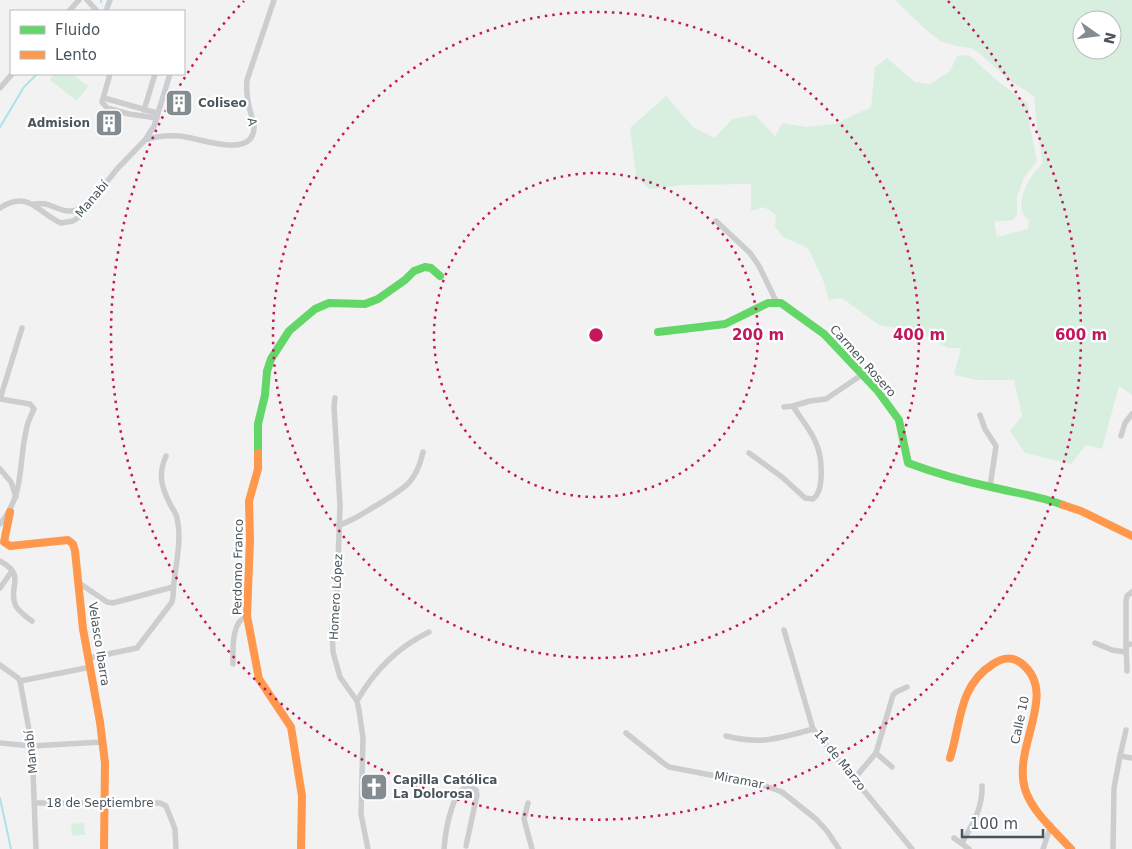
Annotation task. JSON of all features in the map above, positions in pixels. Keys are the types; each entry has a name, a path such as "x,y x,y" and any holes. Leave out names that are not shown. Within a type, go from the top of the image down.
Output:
{"street":[{"path":"70,10 79,0"},
{"path":"87,0 96,10"},
{"name":"A","path":"145,140 155,136 179,136 228,146 237,146 251,139 254,125 247,80 274,0"},
{"path":"0,88 11,75"},
{"path":"110,75 102,102 107,108 129,114 157,116"},
{"path":"144,110 155,75"},
{"name":"Manabí","path":"34,204 61,223 73,221 89,205 117,168 145,140 154,126 170,75"},
{"path":"104,98 144,110 157,116"},
{"path":"129,114 132,106"},
{"path":"0,208 15,201 46,204 60,210 72,211 77,211 89,205"},
{"path":"658,332 686,330 728,323 776,302 759,266 750,253 716,221"},
{"name":"Perdomo Franco","path":"301,849 302,796 291,727 259,680 247,616 250,539 249,501 258,469 258,424 265,395 267,371 271,359 289,331 315,309 329,303 355,304 378,299 405,280 414,271 425,267 431,268 440,276"},
{"name":"Carmen Rosero","path":"776,302 789,307 824,334 863,374 899,420 908,463 936,473 990,487 1044,498 1077,509 1132,535"},
{"path":"0,524 10,512 16,497 22,469 26,430 33,406 0,399 22,328"},
{"path":"784,407 807,401 826,399 863,374"},
{"name":"Homero López","path":"336,398 334,408 340,505 337,593 332,628 333,652 340,677 357,701 363,738 362,814 368,849"},
{"path":"749,453 782,477 805,498 814,499 817,496 821,486 818,449 815,440 793,406"},
{"path":"1121,436 1125,423 1132,414"},
{"path":"980,415 985,429 996,446 990,487"},
{"path":"339,525 355,519 398,494 419,470 422,452"},
{"path":"89,658 139,646 172,602 178,541 177,518 166,497 161,478 161,467 166,456"},
{"path":"0,469 11,482 16,497"},
{"path":"0,480 7,477"},
{"name":"Velasco Ibarra","path":"10,512 4,542 10,546 68,540 73,544 75,551 83,629 91,667 102,742 104,763 104,849"},
{"path":"0,561 12,571 15,582 14,603 32,621"},
{"path":"0,588 12,571"},
{"path":"79,582 107,602 114,603 173,587"},
{"path":"1127,671 1126,601 1132,592"},
{"path":"233,664 236,626 242,618 247,616"},
{"name":"14 de Marzo","path":"784,630 814,729 912,849"},
{"path":"357,701 381,667 412,640 429,632"},
{"path":"1095,643 1112,650 1128,647"},
{"name":"Calle 10","path":"950,758 955,744 961,707 981,674 992,664 1002,659 1011,658 1024,664 1034,674 1037,692 1036,704 1022,762 1022,777 1025,789 1031,803 1071,849"},
{"path":"0,665 20,681 91,667"},
{"name":"Manabí","path":"20,681 32,746 36,849"},
{"path":"854,779 876,753 893,696 896,692 907,687"},
{"path":"726,736 742,740 768,740 814,729"},
{"path":"1112,849 1114,788 1126,730"},
{"name":"Miramar","path":"626,733 669,767 763,784 782,792 816,819 839,849"},
{"path":"0,743 32,746 102,742"},
{"path":"876,753 892,768"},
{"path":"1120,756 1132,758"},
{"path":"962,843 980,808 982,786"},
{"path":"444,849 446,830 455,800 462,790 466,787 471,787 476,790 478,795 466,846"},
{"name":"18 de Septiembre","path":"35,803 160,803 166,806 175,829 176,849"},
{"path":"528,803 524,819 532,849"},
{"path":"1043,849 1051,825"},
{"path":"954,838 969,849"}],"green space":[{"path":"895,0 1132,0 1132,395 1119,386 1102,449 1086,445 1071,464 1025,453 1010,431 1022,416 1014,380 977,380 954,375 961,348 948,348 918,332 879,325 842,298 829,300 823,280 808,248 783,237 775,227 776,215 764,207 751,211 751,184 685,185 649,189 636,176 630,128 666,96 693,127 715,138 732,119 755,115 775,136 782,123 806,127 835,124 871,107 875,67 887,58 915,82 930,84 950,71 957,56 967,55 1000,83 1028,103 1030,127 1037,161 1024,178 1017,197 1017,215 1013,220 994,222 997,237 1028,229 1029,221 1022,211 1022,198 1030,178 1043,163 1034,96 1009,80 978,52 971,48 940,41"},
{"path":"53,75 73,75 88,86 77,101 50,80"},
{"path":"84,823 85,835 72,836 71,824"}],"waterway":[{"path":"0,127 24,87 36,75"},
{"path":"0,798 11,849"}],"traffic: fast":[{"path":"258,453 258,424 265,395 267,371 271,359 289,331 315,309 329,303 365,304 378,299 405,280 414,271 425,267 431,268 440,276"},
{"path":"658,332 725,324 768,303 781,303 824,334 877,390 899,420 908,463 960,479 1063,505"}],"traffic: slow":[{"path":"258,453 258,469 249,501 250,539 247,616 259,679 291,727 302,796 301,849"},
{"path":"1063,505 1081,511 1132,536"},
{"path":"10,512 4,542 10,546 68,540 73,544 75,551 83,629 100,722 105,763 104,849"},
{"path":"950,758 962,706 973,683 982,673 1000,660 1011,659 1021,663 1032,675 1036,689 1036,705 1024,755 1025,789 1038,813 1071,849"}],"place":[{"name":"Coliseo","path":"179,103"},
{"name":"Admision","path":"109,123"},
{"name":"Capilla Católica La Dolorosa","path":"374,787"}]}
